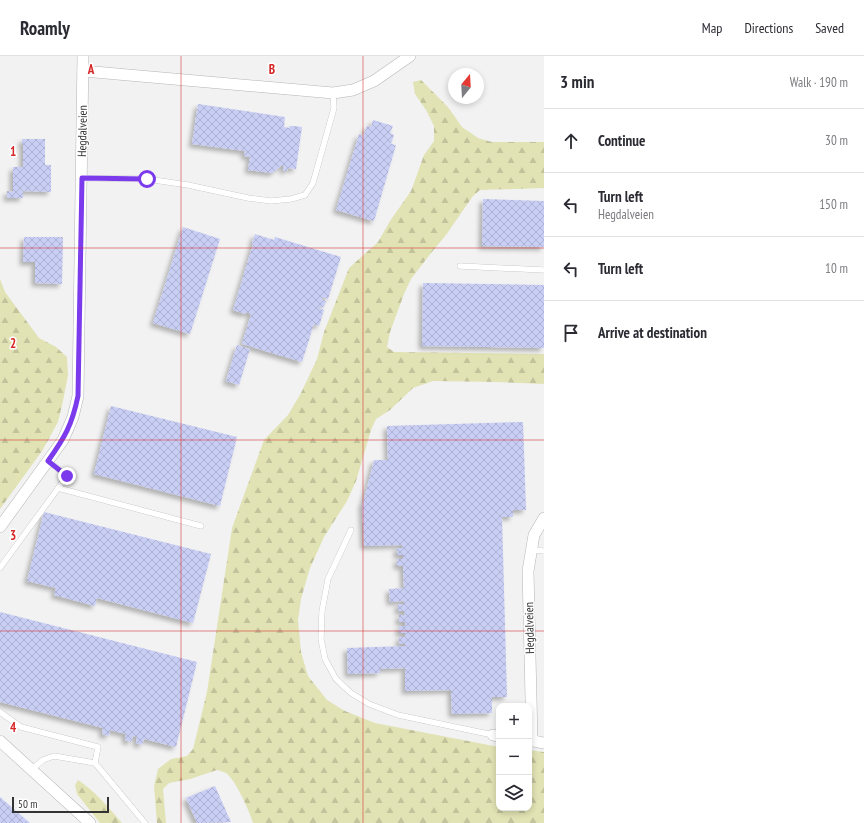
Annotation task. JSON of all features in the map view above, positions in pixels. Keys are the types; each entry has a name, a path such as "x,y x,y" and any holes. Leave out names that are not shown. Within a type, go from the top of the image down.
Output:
{"street":[{"name":"Hegdalveien","path":"0,527 63,440 73,417 78,396 83,56"},
{"path":"83,71 333,93 353,90 374,81 410,56"},
{"name":"Hegdalveien","path":"530,739 528,572 534,536 544,518"},
{"name":"Hegdalveien","path":"532,740 544,743"},
{"path":"0,741 90,823"}],"lane":[{"path":"82,178 147,179 188,184 248,198 271,201 291,199 305,195 313,183 334,108 333,93"},
{"path":"460,266 544,270"},
{"path":"0,568 67,476 48,461"},
{"path":"58,488 201,526"},
{"path":"351,530 328,579 322,611 321,639 325,659 336,680 369,704 398,715 496,735"},
{"path":"531,550 544,551"},
{"path":"0,712 21,727 98,747 95,763"},
{"path":"32,769 43,760 54,756 95,763 145,823"}],"green space":[{"path":"421,80 448,107 462,127 478,138 492,142 544,142 544,188 480,190 473,196 446,235 411,279 390,332 387,347 394,352 544,354 544,384 433,381 413,388 390,410 376,419 371,430 356,481 347,501 324,537 310,568 301,599 298,620 301,652 308,676 327,700 345,711 375,723 496,746 496,811 532,811 532,750 544,752 544,823 253,823 246,804 230,776 217,770 190,779 169,783 163,789 166,823 157,823 154,786 158,769 171,759 187,756 193,749 207,692 232,528 264,440 288,415 301,393 317,359 324,332 349,268 378,242 390,221 411,191 424,155 434,141 434,126 426,110 415,94 413,82"},
{"path":"0,279 5,292 39,338 56,347 67,357 68,375 58,422 42,451 0,509"},
{"path":"78,780 96,794 122,823 100,823 77,794 75,785"}],"building":[{"path":"198,104 285,117 284,127 302,127 296,169 288,168 287,171 283,171 284,166 281,166 272,173 248,170 250,157 244,156 245,151 192,144"},
{"path":"373,120 393,126 390,133 394,135 391,144 396,145 374,221 336,210 359,134 363,136 367,126 371,127"},
{"path":"22,139 45,139 45,165 51,165 51,192 23,191 23,198 7,198 7,191 13,192 13,167 23,167"},
{"path":"483,199 544,201 544,247 482,246"},
{"path":"183,227 220,239 190,334 153,323"},
{"path":"255,234 274,240 275,237 341,257 328,299 322,297 321,299 326,301 324,307 319,308 324,310 319,326 314,324 302,362 242,344 251,314 246,312 245,314 233,310"},
{"path":"24,237 63,237 62,284 35,283 35,262 23,262"},
{"path":"423,283 544,285 544,348 422,346"},
{"path":"237,345 250,349 239,385 226,381"},
{"path":"111,406 237,437 220,506 94,474"},
{"path":"523,422 526,510 513,510 513,517 502,517 507,697 492,697 492,713 452,714 451,690 405,691 406,668 380,669 380,673 348,674 347,648 405,646 405,644 399,644 399,637 405,637 405,633 399,633 399,626 405,626 405,622 399,622 399,615 405,615 404,611 398,611 398,604 404,604 404,601 390,602 389,589 404,588 403,566 397,566 397,559 403,559 403,555 397,555 397,548 402,548 402,545 364,546 362,503 374,460 388,460 387,426"},
{"path":"44,512 211,554 193,623 97,598 95,606 54,595 56,588 27,581"},
{"path":"0,612 197,662 176,747 144,739 142,745 136,743 137,737 133,736 131,742 125,740 126,734 110,730 109,736 102,734 103,728 0,702"},
{"path":"215,786 231,822 197,823 186,798"},
{"path":"0,797 30,823 0,823"}],"route":[{"path":"67,476 48,461 63,440 73,417 78,396 82,178 147,179"}]}
